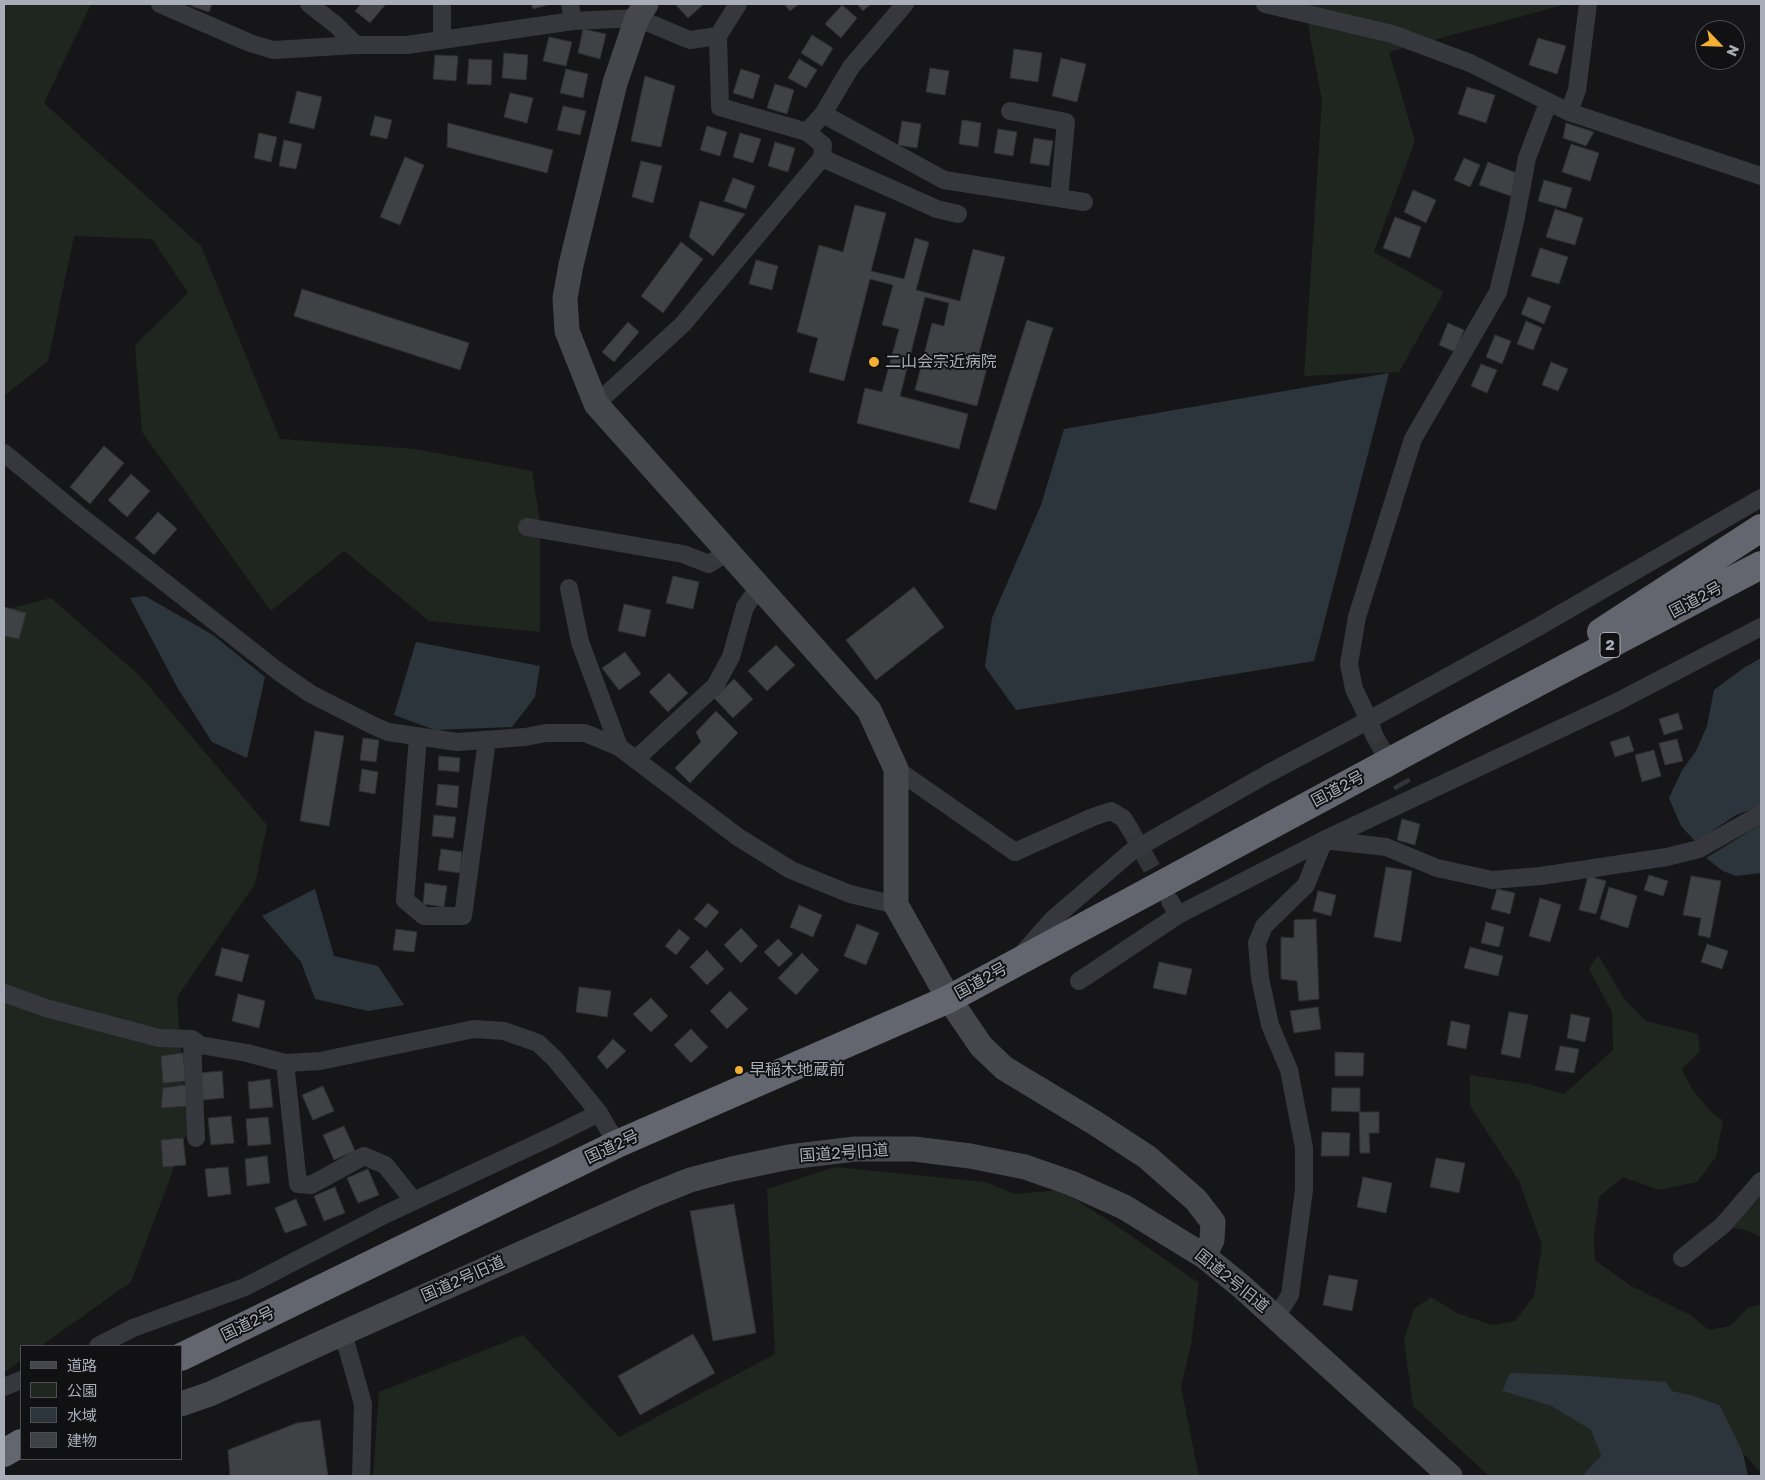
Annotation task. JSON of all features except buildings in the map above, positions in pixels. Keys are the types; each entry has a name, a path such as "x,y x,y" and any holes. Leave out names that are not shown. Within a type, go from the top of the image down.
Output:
{"highway":[{"path":"1459,724 1761,528"},
{"name":"国道2号","path":"182,1357 617,1144 949,999 1459,724 1761,566"},
{"path":"1660,618 1703,612 1761,585"},
{"path":"4,1453 20,1444"}],"street":[{"path":"160,4 250,43 273,50 356,45 407,45 442,40 571,12 641,11 690,40 718,36"},
{"path":"309,4 336,25 356,45"},
{"path":"442,4 442,40"},
{"path":"596,404 683,324 822,158 823,145 807,132 720,106 718,36 738,4"},
{"path":"807,132 823,114 851,67 905,4"},
{"path":"1265,4 1392,34 1470,63 1569,112 1761,176"},
{"path":"1569,112 1577,90 1588,4"},
{"path":"641,11 616,83 570,265 565,298 567,331 596,404 869,710 896,768 896,905 949,999 981,1046 1004,1068 1095,1123 1146,1157 1196,1200 1213,1222 1212,1240 1204,1256"},
{"path":"1372,728 1354,689 1349,664 1357,617 1413,439 1498,292 1515,222 1527,158 1548,103"},
{"path":"1010,111 1066,122 1059,198"},
{"path":"823,114 944,180 1084,202"},
{"path":"822,158 936,209 958,214"},
{"path":"4,454 79,516 279,672 311,694 372,725 388,732 457,742 526,737 546,733 585,733 619,747 738,837 791,870 850,894 896,905"},
{"path":"1013,964 1053,920 1132,852 1269,773 1372,728 1538,627 1761,498"},
{"path":"527,527 683,554 709,564 728,552"},
{"path":"636,760 715,686 731,657 745,607 759,587"},
{"path":"569,588 580,642 619,747"},
{"path":"1079,981 1174,908 1324,840 1406,793 1615,703 1761,627"},
{"path":"418,736 405,900 424,916 463,916 487,740"},
{"path":"896,768 1015,852 1093,817 1111,811 1123,818 1130,829"},
{"path":"1324,840 1386,847 1437,868 1492,880 1541,876 1667,857 1699,849 1761,814"},
{"path":"1276,1317 1290,1295 1304,1190 1304,1148 1289,1070 1270,1025 1260,978 1257,943 1264,926 1306,885 1324,840"},
{"path":"4,993 46,1008 160,1038 192,1039 200,1045 248,1053 285,1063 320,1060 474,1029 504,1031 538,1043 555,1059 599,1113 617,1144"},
{"path":"192,1039 196,1138"},
{"path":"285,1063 298,1184 311,1186 364,1156 385,1165 414,1201"},
{"path":"100,1345 133,1328 245,1287 414,1201 599,1113"},
{"name":"国道2号旧道","path":"182,1404 210,1394 648,1197 690,1180 789,1157 855,1149 914,1149 970,1156 1025,1167 1071,1183 1124,1206 1204,1256 1276,1317 1450,1476"},
{"path":"1682,1258 1723,1225 1761,1181"},
{"path":"343,1333 362,1404 361,1476"},
{"path":"4,1387 20,1380"}],"green space":[{"path":"4,4 91,4 44,103 201,246 280,439 415,449 532,471 540,521 540,632 429,621 344,551 271,611 142,432 135,345 188,293 152,239 74,236 48,361 4,396"},
{"path":"1306,4 1567,4 1389,52 1415,141 1374,252 1444,292 1399,372 1304,376 1322,100"},
{"path":"51,598 140,676 267,825 255,884 177,997 187,1133 131,1282 42,1345 20,1345 20,1361 4,1373 4,610"},
{"path":"1598,955 1625,1000 1646,1021 1698,1034 1700,1051 1682,1069 1692,1089 1710,1111 1723,1121 1716,1157 1697,1182 1659,1190 1623,1177 1599,1197 1594,1235 1595,1260 1631,1286 1692,1316 1709,1330 1730,1326 1748,1308 1761,1304 1761,1473 1743,1453 1720,1405 1672,1391 1502,1391 1551,1406 1591,1430 1601,1456 1582,1476 1489,1476 1413,1406 1404,1340 1414,1309 1431,1297 1457,1313 1492,1325 1515,1321 1534,1296 1542,1245 1519,1181 1470,1106 1470,1075 1528,1084 1564,1094 1613,1050 1612,1012 1589,969"},
{"path":"835,1167 985,1182 1015,1194 1060,1190 1111,1222 1199,1283 1191,1344 1181,1387 1199,1476 373,1476 379,1392 523,1335 619,1437 775,1354 767,1189"},
{"path":"1761,1190 1761,1237 1745,1230 1729,1227"}],"water":[{"path":"1389,373 1314,661 1016,710 985,667 992,618 1041,505 1064,429"},
{"path":"145,596 213,635 265,677 247,758 212,742 177,687 130,598"},
{"path":"416,642 540,666 535,697 512,727 435,730 394,715"},
{"path":"1761,658 1761,806 1736,815 1696,842 1681,826 1669,798 1682,770 1696,751 1707,726 1714,690 1745,667"},
{"path":"1761,824 1761,873 1736,876 1723,871 1706,858"},
{"path":"315,889 334,956 378,966 404,1005 368,1011 315,999 301,962 262,916"},
{"path":"1510,1373 1572,1375 1666,1382 1672,1391 1720,1405 1743,1453 1748,1476 1582,1476 1601,1456 1591,1430 1551,1406 1502,1391"}],"tunnel":[{"path":"1374,735 1403,786"},
{"path":"1130,829 1166,894"}],"place":[{"name":"二山会宗近病院","path":"874,362"},
{"name":"早稲木地蔵前","path":"739,1070"}]}
